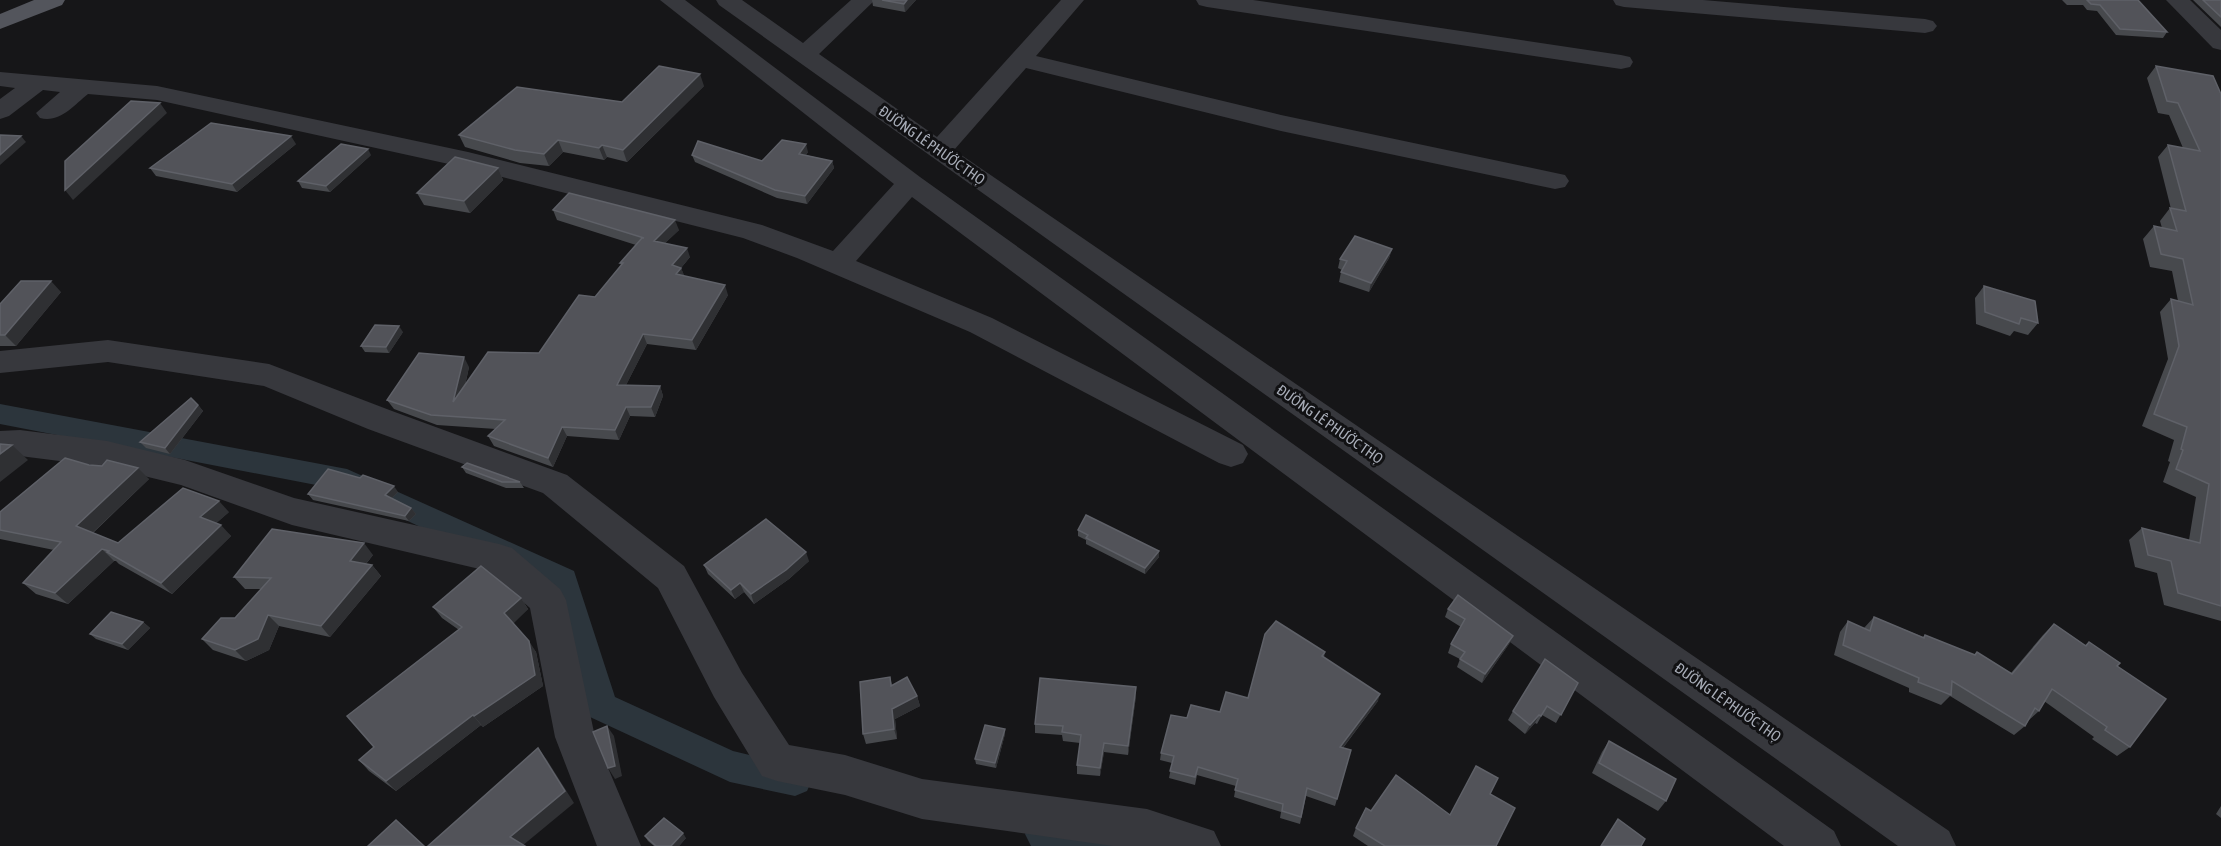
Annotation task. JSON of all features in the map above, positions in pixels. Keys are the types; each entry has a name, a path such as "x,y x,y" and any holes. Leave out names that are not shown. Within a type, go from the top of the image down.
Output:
{"main road":[{"path":"0,22 54,0"}],"street":[{"path":"671,0 910,183 1818,846"},
{"name":"ĐƯỜNG LÊ PHƯỚC THỌ","path":"727,0 939,151 1934,846"},
{"path":"805,54 864,0"},
{"path":"939,151 1073,0"},
{"path":"1207,0 1622,62"},
{"path":"1624,0 1926,26"},
{"path":"2177,0 2221,43"},
{"path":"1022,60 1281,123 1554,181"},
{"path":"0,80 157,93 468,160 752,231 981,325 1231,454"},
{"path":"0,111 38,82"},
{"path":"49,113 83,86"},
{"path":"837,264 910,183"},
{"path":"0,362 108,351 269,375 380,420 555,484 671,577 728,685 777,762 845,775 922,799 1147,830 1199,846"},
{"path":"0,444 20,443 107,454 185,473 292,511 499,559 547,600 575,737 619,846"}],"building":[{"path":"882,0 907,0 904,4"},
{"path":"2087,0 2138,0 2167,32 2120,29 2100,5 2091,4"},
{"path":"2203,0 2221,0 2221,17"},
{"path":"659,66 700,74 623,150 558,140 544,154 515,150 459,135 517,87 622,102"},
{"path":"2156,66 2213,76 2221,94 2221,606 2178,593 2171,561 2148,555 2142,528 2200,543 2209,484 2176,469 2183,450 2181,449 2187,427 2154,414 2179,346 2171,299 2193,305 2183,259 2161,254 2154,226 2177,231 2170,208 2186,211 2168,145 2200,151 2178,103 2167,101"},
{"path":"131,101 160,103 65,190 65,161"},
{"path":"211,123 291,136 232,184 150,168"},
{"path":"0,135 21,136 0,155"},
{"path":"782,140 806,144 799,154 832,161 805,196 775,190 692,155 698,141 762,161"},
{"path":"341,144 368,149 326,186 298,181"},
{"path":"455,157 498,168 464,201 417,193"},
{"path":"569,193 675,220 654,241 687,248 672,265 681,268 676,274 725,285 692,340 643,334 617,385 660,386 651,407 626,407 615,430 562,427 548,458 488,436 505,420 431,415 387,400 419,353 464,357 453,402 488,352 539,353 579,295 595,297 623,263 620,263 644,238 553,210"},
{"path":"1355,236 1392,249 1371,283 1341,272 1347,261 1340,259"},
{"path":"21,281 51,281 5,335 0,335 0,304"},
{"path":"1984,286 2035,301 2038,323 2021,318 2019,324 1985,312"},
{"path":"375,325 399,326 386,347 361,346"},
{"path":"191,398 198,405 165,448 140,442"},
{"path":"0,444 12,445 0,454"},
{"path":"65,458 102,466 107,460 138,468 76,526 118,543 183,488 219,501 200,517 221,525 161,583 102,549 55,593 23,583 61,542 0,530 0,512"},
{"path":"467,463 520,482 502,482 462,467"},
{"path":"328,469 360,478 363,475 394,486 385,495 411,508 405,516 308,494"},
{"path":"1086,515 1159,551 1145,568 1086,538 1088,535 1078,530"},
{"path":"766,519 806,552 786,570 751,594 740,583 731,590 704,565"},
{"path":"272,529 364,543 350,561 372,565 321,626 268,615 258,639 235,650 202,639 221,618 235,618 271,578 234,577"},
{"path":"481,566 521,598 504,613 529,641 535,675 473,715 386,781 359,760 374,747 347,716 462,627 433,607"},
{"path":"1458,595 1513,636 1485,674 1460,659 1465,652 1451,644 1465,619 1448,609"},
{"path":"111,612 143,622 122,644 90,634"},
{"path":"1874,617 1924,638 1925,635 1975,655 1977,652 2012,674 2054,624 2086,646 2089,642 2120,663 2117,666 2166,699 2130,747 2105,730 2107,727 2052,689 2039,711 2035,708 2025,726 1952,681 1951,695 1918,682 1919,678 1843,645 1848,621 1870,631"},
{"path":"1276,621 1325,652 1322,656 1380,694 1340,747 1351,750 1337,799 1307,788 1301,817 1282,811 1283,804 1235,790 1238,779 1198,767 1195,777 1170,771 1174,756 1161,753 1171,715 1187,718 1191,705 1220,712 1226,692 1248,698 1265,634"},
{"path":"1545,659 1578,683 1561,715 1547,706 1541,716 1539,715 1530,725 1513,711"},
{"path":"890,677 891,686 907,677 917,696 892,709 894,729 863,734 860,682"},
{"path":"1040,678 1136,687 1128,746 1104,743 1100,768 1077,765 1081,735 1062,732 1063,726 1035,724"},
{"path":"985,725 1005,729 995,763 975,759"},
{"path":"607,726 615,766 608,768 593,732"},
{"path":"1609,741 1676,779 1666,801 1599,763"},
{"path":"538,748 565,791 510,837 525,846 428,846"},
{"path":"1476,766 1498,778 1490,794 1515,808 1496,846 1385,846 1356,828 1366,808 1371,811 1396,775 1450,815"},
{"path":"664,818 683,833 671,846 656,846 645,836"},
{"path":"1618,819 1645,839 1641,846 1601,846"},
{"path":"396,820 424,846 368,846"}],"waterway":[{"path":"0,414 347,480 563,580 602,707 730,766 795,780"},
{"path":"1043,834 1101,846"}]}
